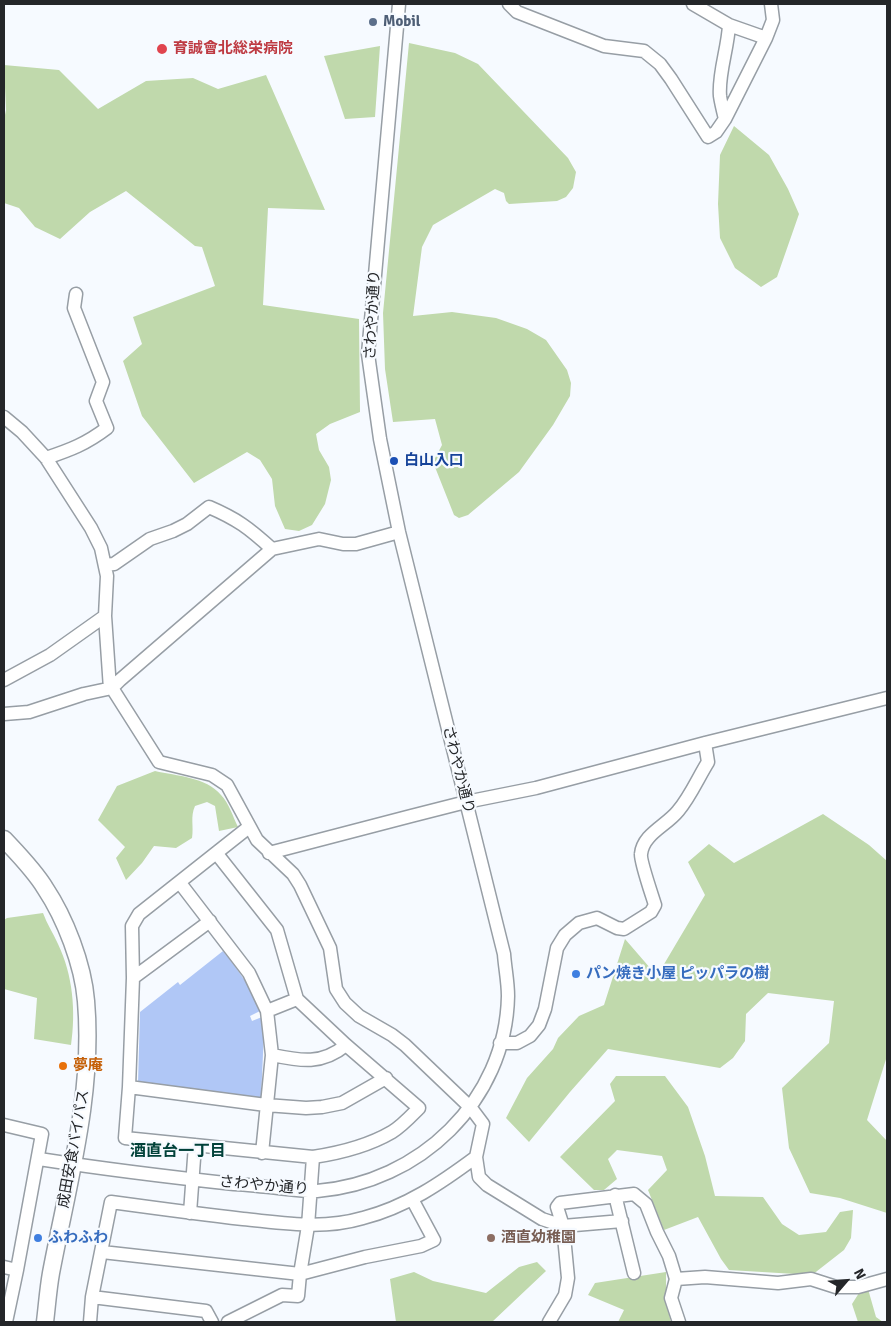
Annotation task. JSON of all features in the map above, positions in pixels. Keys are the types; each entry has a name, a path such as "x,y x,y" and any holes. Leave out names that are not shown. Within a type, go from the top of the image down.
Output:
{"main road":[{"name":"成田安食バイパス","path":"7,842 46,888 74,948 86,999 88,1040 86,1083 73,1165 51,1275 45,1322"}],"street":[{"name":"さわやか通り","path":"39,1159 73,1165 312,1192 361,1184 393,1170 429,1148 470,1108 491,1074 504,1029 508,996 504,954 399,532 380,439 368,354 399,4"},
{"path":"508,4 517,12 604,46 644,51 660,64 708,137 716,132 725,119 766,38 773,20 772,4"},
{"path":"693,4 729,25 766,38"},
{"path":"725,119 720,95 720,83 729,40 729,25"},
{"path":"46,458 76,448 92,440 106,428 96,401 102,382 74,308 76,294"},
{"path":"4,417 22,432 46,458 91,528 101,548 105,565 107,595 105,616 111,689 159,762 212,775 220,780 233,795 257,840 293,874 330,948 336,989 345,1004 359,1016 405,1044 470,1108 483,1124 476,1157 479,1177 487,1185 542,1219 563,1226 622,1221"},
{"path":"105,565 114,564 150,539 187,524 209,506 248,527 272,549"},
{"path":"4,714 29,712 84,694 111,689 272,549 319,539 343,544 356,544 399,532"},
{"path":"4,680 50,656 105,616"},
{"path":"269,853 466,802 536,788 705,743 887,698"},
{"path":"500,1042 517,1043 530,1036 539,1025 545,1009 556,948 565,935 579,923 598,918 617,928 624,929 651,912 655,906 640,854 646,839 678,811 708,762 705,743"},
{"path":"217,854 276,930 297,999 346,1045 419,1108 394,1131 370,1143 338,1153 313,1157 125,1138 129,1087 133,922 139,914 249,827"},
{"path":"180,883 249,973 267,1011 272,1056 262,1153"},
{"path":"133,978 210,920"},
{"path":"267,1011 297,999"},
{"path":"272,1056 310,1061 331,1056 346,1045"},
{"path":"129,1087 266,1105 306,1108 342,1103 386,1078"},
{"path":"4,1125 42,1134 39,1159 6,1322"},
{"path":"190,1213 195,1145"},
{"path":"228,1322 282,1295 298,1296 312,1192 313,1157"},
{"path":"90,1322 92,1297 111,1202 308,1226 337,1224 364,1218 412,1200 476,1157"},
{"path":"549,1322 565,1295 568,1278 563,1226 557,1207 560,1203 634,1194 646,1204 669,1256 676,1279 671,1298 679,1322"},
{"path":"616,1195 634,1273"},
{"path":"102,1252 300,1274 365,1257 421,1246 434,1240 412,1200"},
{"path":"4,1267 17,1270"},
{"path":"676,1279 705,1277 778,1283 811,1279 836,1287 858,1287 887,1279"},
{"path":"92,1297 206,1311 212,1322"}],"green space":[{"path":"409,43 455,53 478,64 568,158 576,172 573,188 566,197 557,201 509,204 504,193 495,189 433,225 422,247 413,316 452,312 496,318 527,329 546,340 567,370 571,383 570,396 553,425 519,472 468,515 459,518 454,515 433,462 442,445 435,419 393,422 385,369 383,313"},
{"path":"380,46 375,117 345,119 324,56"},
{"path":"4,65 59,70 98,109 146,81 193,78 218,89 266,75 325,210 268,208 263,305 359,319 360,412 330,424 316,434 319,450 329,467 331,480 325,504 312,525 299,531 285,529 275,506 272,479 260,460 247,452 194,483 142,416 123,361 142,344 133,317 215,286 202,247 195,246 126,191 90,212 60,239 35,227 19,208 4,203 4,120 6,110"},
{"path":"734,126 769,155 788,189 799,214 777,277 761,287 735,268 720,238 718,204 720,155"},
{"path":"155,771 191,778 215,789 231,810 238,827 219,831 215,806 207,802 195,806 192,838 176,848 154,846 142,863 126,880 116,858 125,847 98,820 117,786"},
{"path":"823,814 869,845 887,861 887,1056 867,1120 887,1141 887,1213 840,1198 810,1193 789,1148 782,1088 829,1043 834,1001 768,993 746,1014 745,1041 733,1058 720,1068 608,1049 529,1142 506,1118 527,1078 553,1049 558,1038 579,1016 604,1005 625,939 657,976 705,895 688,862 709,844 734,863"},
{"path":"43,913 63,956 70,981 73,1007 71,1045 34,1039 37,998 4,989 4,920"},
{"path":"616,1076 665,1076 688,1107 705,1156 715,1196 763,1197 782,1224 799,1235 826,1232 840,1212 853,1210 851,1238 844,1250 812,1275 729,1270 698,1217 664,1230 648,1190 667,1170 662,1156 617,1150 608,1159 617,1179 604,1190 594,1190 560,1157 615,1101 610,1084"},
{"path":"537,1262 546,1271 492,1322 396,1322 390,1279 414,1272 433,1281 486,1293 519,1267"},
{"path":"666,1272 666,1302 671,1322 618,1322 624,1310 588,1295 595,1283"},
{"path":"868,1289 876,1317 883,1322 858,1322 852,1304 859,1293"}],"water":[{"path":"223,951 253,994 260,1011 250,1016 252,1021 262,1017 264,1031 261,1099 138,1083 140,1012 178,982 180,985"}],"place":[{"name":"Mobil","path":"373,22"},
{"name":"育誠會北総栄病院","path":"162,49"},
{"name":"白山入口","path":"394,461"},
{"name":"パン焼き小屋 ピッパラの樹","path":"576,974"},
{"name":"夢庵","path":"63,1066"},
{"name":"ふわふわ","path":"38,1238"},
{"name":"酒直幼稚園","path":"491,1238"}],"district":[{"name":"酒直台一丁目","path":"178,1152"}]}
